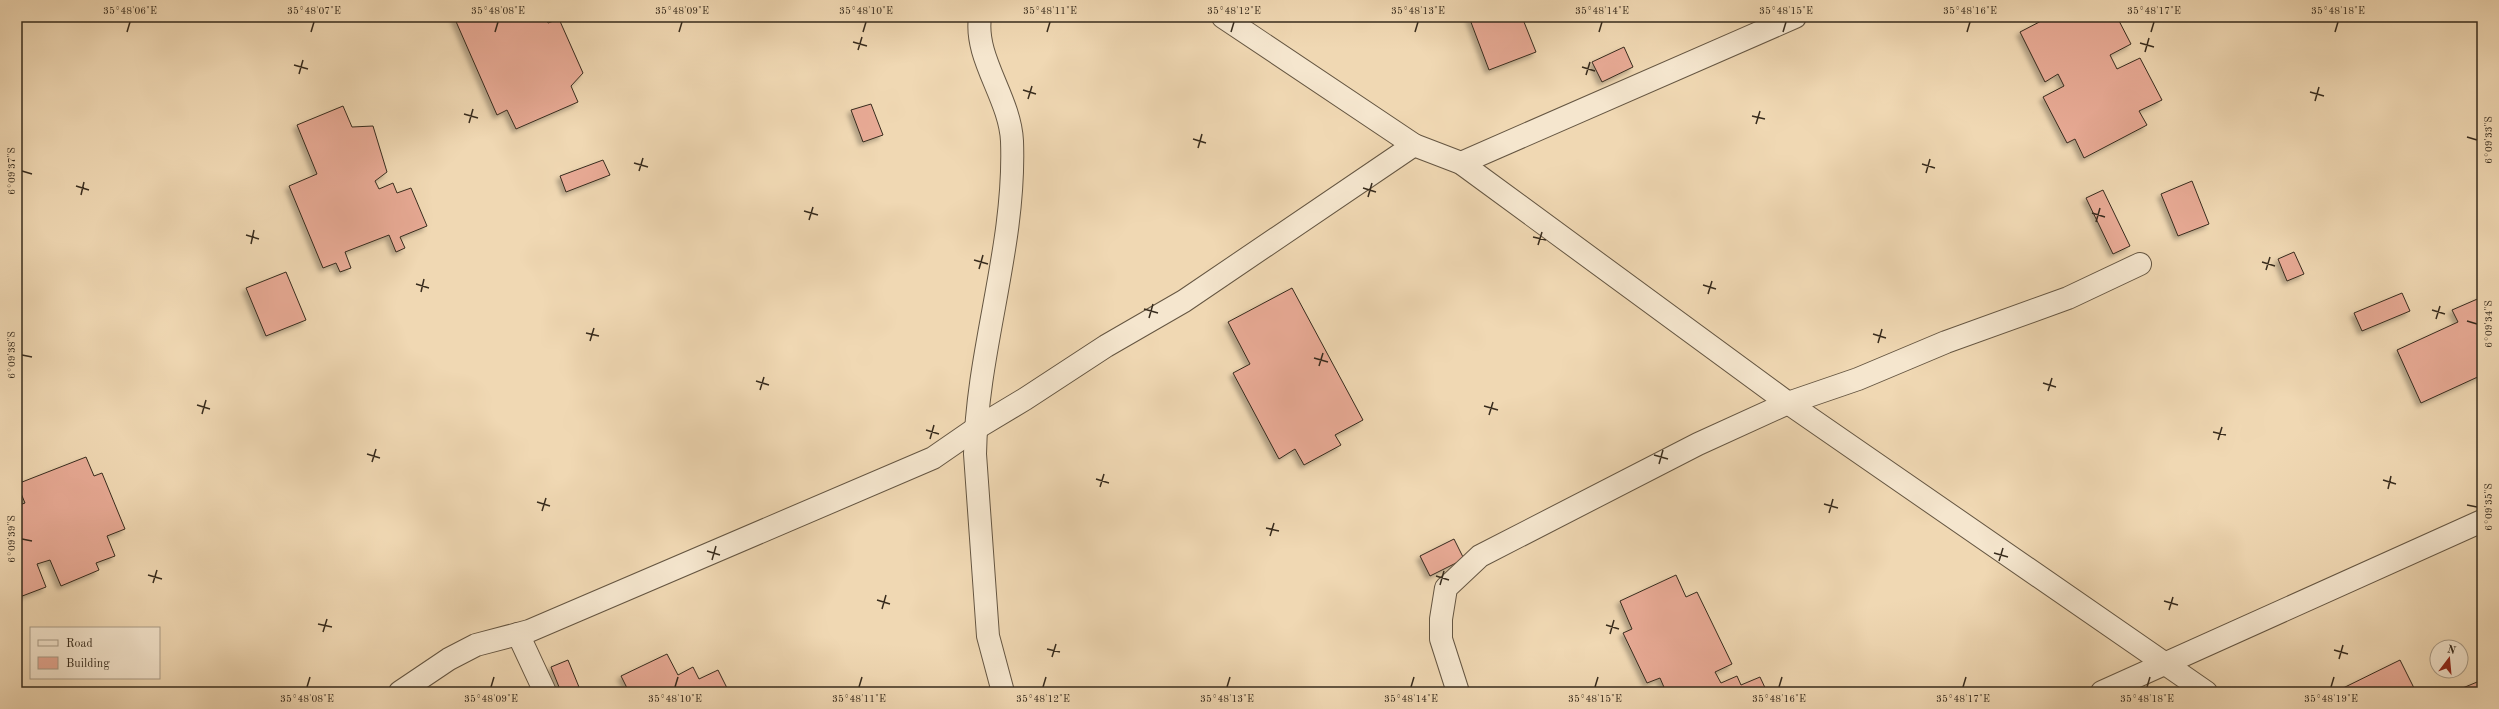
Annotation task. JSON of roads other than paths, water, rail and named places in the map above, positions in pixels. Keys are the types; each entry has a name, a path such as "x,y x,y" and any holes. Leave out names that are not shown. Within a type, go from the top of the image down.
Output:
{"street":[{"path":"980,17 979,37 1010,119 1012,142 1009,226 984,353 975,429 975,454 987,629 994,663 1003,692"},
{"path":"1223,17 1414,145 1461,164 1788,403 2206,692"},
{"path":"1461,164 1795,17"},
{"path":"400,692 449,659 476,645 518,634 933,458 975,429 1026,399 1106,346 1184,301 1414,145"},
{"path":"1458,692 1441,639 1441,619 1446,588 1480,556 1698,444 1788,403 1858,379 1946,342 2068,298 2140,264"},
{"path":"2102,692 2482,521"},
{"path":"518,634 545,692"}]}
